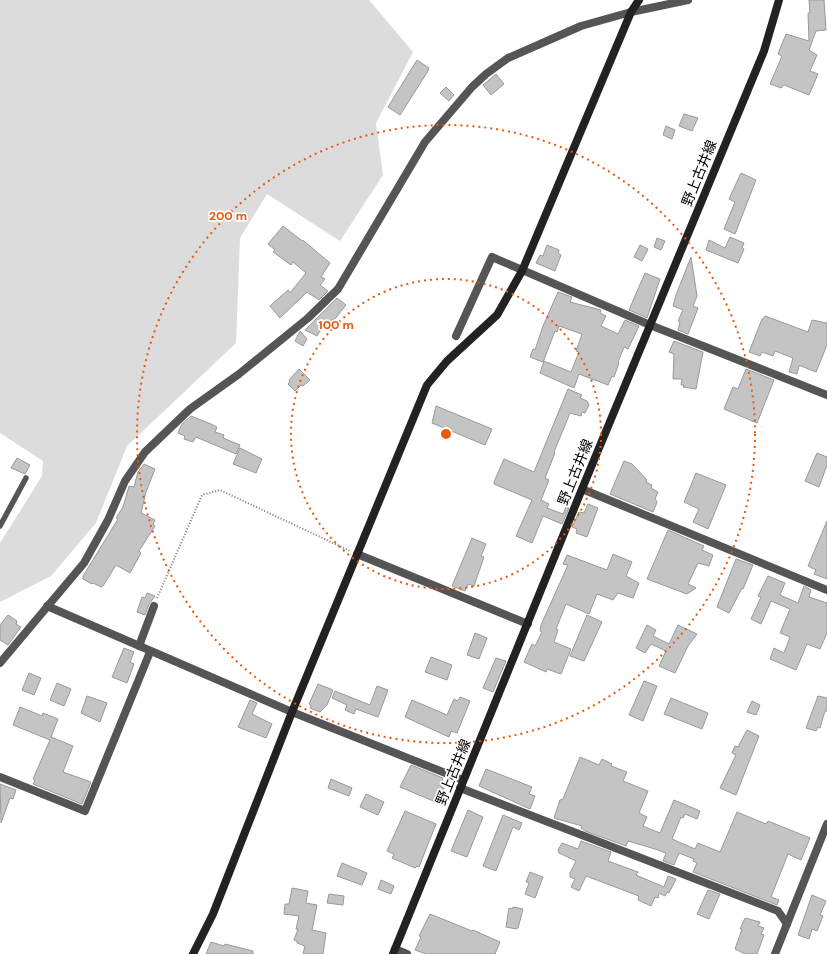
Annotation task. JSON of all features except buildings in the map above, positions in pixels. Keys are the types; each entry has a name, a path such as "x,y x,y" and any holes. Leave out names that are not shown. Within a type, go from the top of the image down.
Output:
{"street":[{"path":"193,954 213,914 292,712 428,385 448,361 497,316 522,271 631,12 639,0"},
{"path":"0,663 84,563 108,520 125,481 145,452 190,409 239,374 308,318 338,289 425,142 472,87 486,74 508,58 581,26 631,12 688,0"},
{"name":"野上古井線","path":"394,952 582,489 764,51 779,0"},
{"path":"456,336 492,257 650,325 827,395"},
{"path":"582,489 827,590"},
{"path":"357,554 528,624"},
{"path":"47,606 150,652 462,784 778,911 787,924"},
{"path":"139,646 154,606"},
{"path":"0,777 85,811 150,652"},
{"path":"775,954 827,824"},
{"path":"394,952 407,954"}],"lane":[{"path":"0,526 26,478"}],"path":[{"path":"154,606 202,495 220,490 357,554"}],"shaded area":[{"path":"0,0 369,0 413,52 376,123 383,175 340,241 267,194 240,238 236,343 127,446 96,523 51,576 0,602 0,543 42,476 43,461 0,433"}]}
